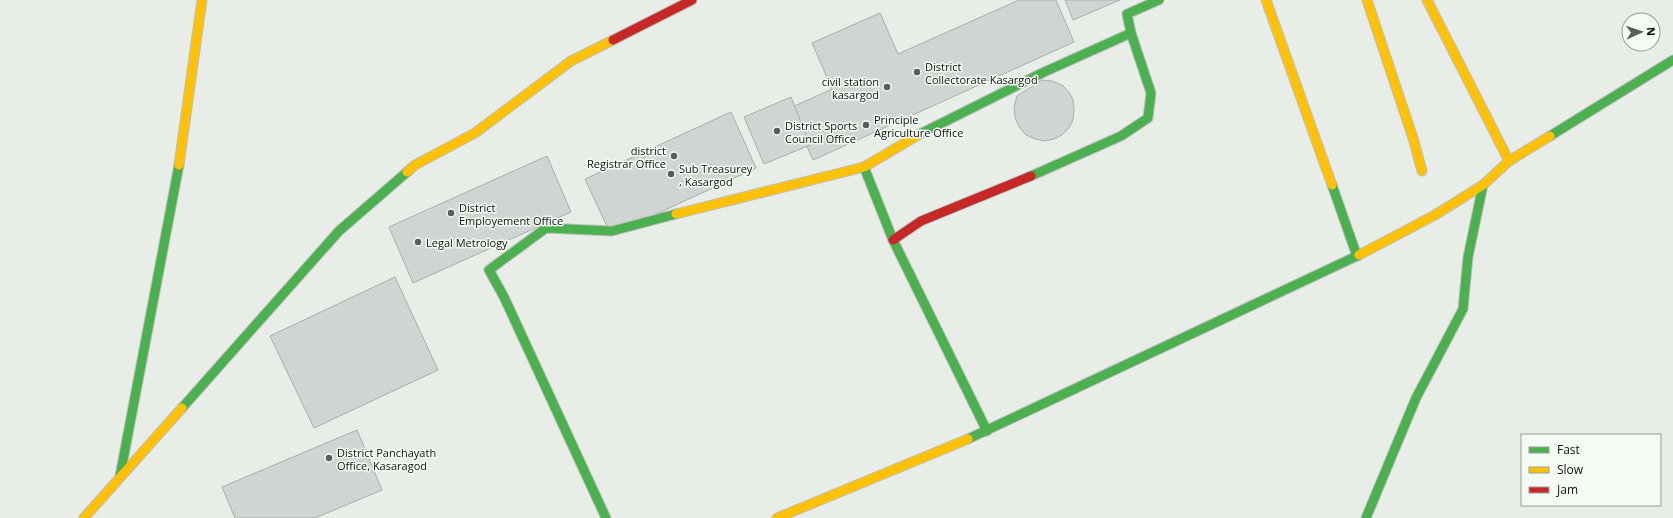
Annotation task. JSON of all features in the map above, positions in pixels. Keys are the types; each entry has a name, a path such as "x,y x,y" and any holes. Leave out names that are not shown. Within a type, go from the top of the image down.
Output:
{"street":[{"path":"119,477 175,190 202,0"},
{"path":"84,518 339,231 415,165 475,133 571,61 692,0"},
{"path":"894,240 921,221 1056,166 1121,136 1148,118 1151,93 1131,33 1127,14 1159,0"},
{"path":"1266,0 1357,256"},
{"path":"1368,0 1413,138 1422,171"},
{"path":"1427,0 1509,161"},
{"path":"606,518 504,297 489,270 546,228 612,231 626,226 864,167 888,151 957,114 1066,60 1131,33"},
{"path":"777,518 987,431 1357,256 1435,215 1483,185 1509,161 1673,60"},
{"path":"864,167 894,240 987,431"},
{"path":"1366,518 1416,398 1463,309 1468,257 1483,185"}],"building":[{"name":"District Collectorate Kasargod","path":"1019,0 1056,0 1074,42 813,160 790,108 832,89 812,43 880,13 898,54"},
{"path":"1065,0 1120,0 1073,20"},
{"path":"1042,80 1052,81 1062,85 1069,92 1073,100 1074,110 1073,120 1069,128 1062,135 1045,141 1026,135 1019,127 1015,117 1014,107 1017,96"},
{"name":"District Sports Council Office","path":"791,97 810,145 764,164 744,117"},
{"name":"Sub Treasurey , Kasargod","path":"731,112 756,168 611,235 585,179"},
{"path":"547,156 571,212 413,283 389,227"},
{"path":"395,277 438,370 314,428 270,336"},
{"name":"District Panchayath Office, Kasaragod","path":"357,430 382,490 315,518 235,518 222,487"}],"traffic: fast":[{"path":"920,134 1042,73 1131,33 1127,14 1159,0"},
{"path":"1031,176 1121,136 1148,118 1151,93 1131,33"},
{"path":"1550,136 1673,60"},
{"path":"120,476 179,165"},
{"path":"864,167 893,240 987,431"},
{"path":"182,408 339,231 407,172"},
{"path":"1332,185 1357,256"},
{"path":"1366,518 1416,398 1463,309 1468,257 1483,185"},
{"path":"606,518 504,297 489,270 546,228 612,231 676,214"},
{"path":"968,439 1359,255"}],"traffic: slow":[{"path":"179,165 202,0"},
{"path":"1266,0 1332,185"},
{"path":"1367,0 1413,138 1422,171"},
{"path":"1427,0 1509,161"},
{"path":"407,172 415,165 475,133 571,61 613,40"},
{"path":"676,214 864,167 920,134"},
{"path":"1359,255 1435,215 1483,185 1509,161 1550,136"},
{"path":"84,518 182,408"},
{"path":"777,518 968,439"}],"traffic: jam":[{"path":"613,40 692,0"},
{"path":"893,240 921,221 1031,176"}],"place":[{"name":"District Collectorate Kasargod","path":"917,72"},
{"name":"civil station kasargod","path":"887,87"},
{"name":"Principle Agriculture Office","path":"866,125"},
{"name":"District Sports Council Office","path":"777,131"},
{"name":"district Registrar Office","path":"674,156"},
{"name":"Sub Treasurey , Kasargod","path":"671,174"},
{"name":"District Employement Office","path":"451,213"},
{"name":"Legal Metrology","path":"418,242"},
{"name":"District Panchayath Office, Kasaragod","path":"329,458"}]}
